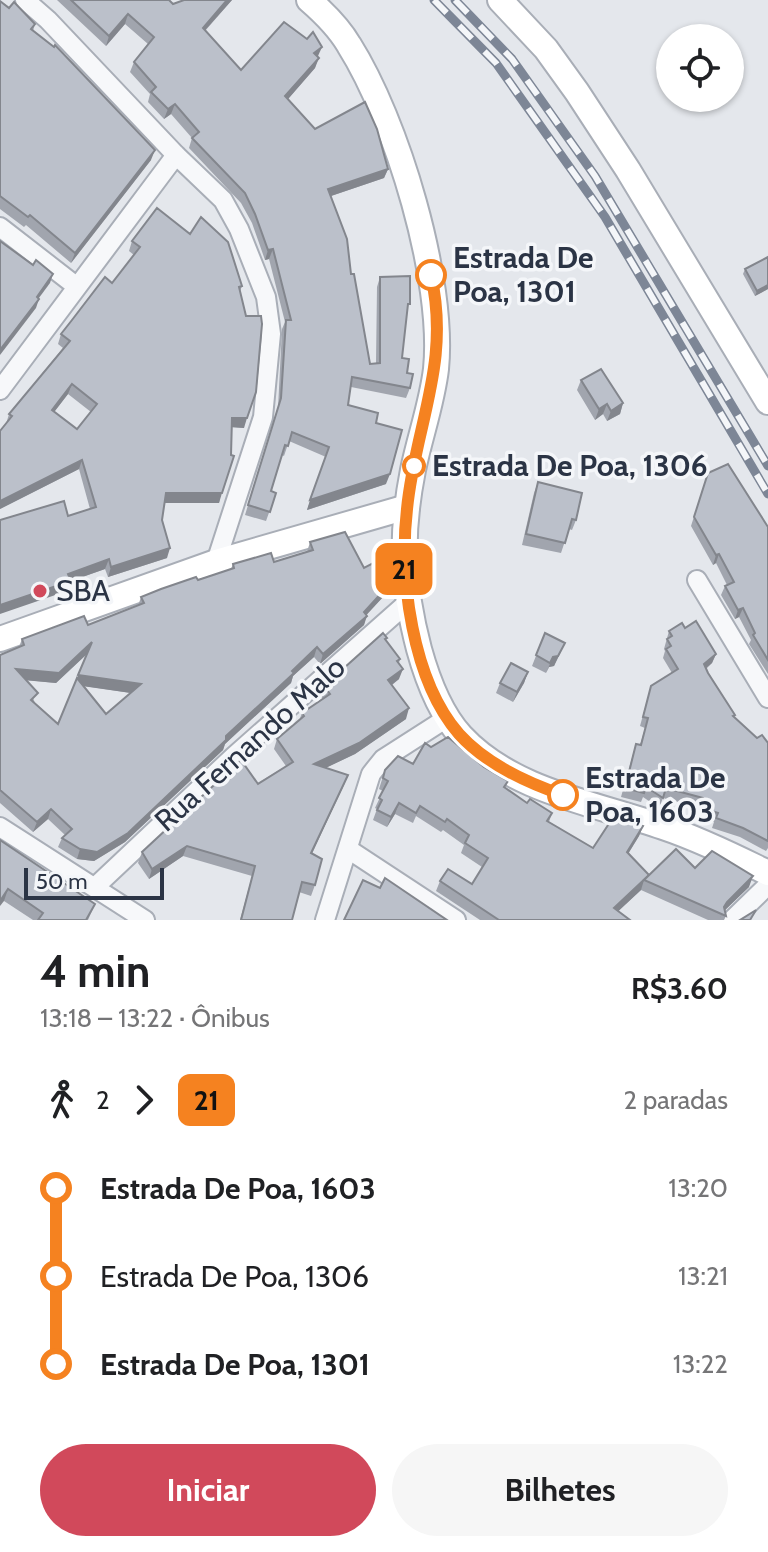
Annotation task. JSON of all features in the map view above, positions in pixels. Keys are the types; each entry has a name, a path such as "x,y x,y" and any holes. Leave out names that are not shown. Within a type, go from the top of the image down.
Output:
{"main road":[{"path":"309,0 324,12 349,45 372,90 409,190 435,293 438,328 436,371 407,507 404,570 407,603 423,666 447,718 461,737 492,763 534,785 667,828 768,873"},
{"path":"500,0 546,49 577,92 628,170 768,402"},
{"path":"0,639 216,562 407,507"}],"street":[{"path":"25,0 223,200 232,213 266,297 271,334 263,417 216,562"},
{"path":"0,390 176,155"},
{"path":"0,227 76,286"},
{"path":"697,580 768,698"},
{"name":"Rua Fernando Malo","path":"95,887 233,757 407,603"},
{"path":"325,920 371,774 383,759 447,718"},
{"path":"0,827 145,920"},
{"path":"348,849 456,920"},
{"path":"732,920 768,885"}],"building":[{"path":"71,0 169,0 173,4 184,0 227,0 203,28 241,70 284,22 307,39 313,32 322,47 314,53 319,58 285,96 315,129 365,102 377,129 388,169 328,189 347,239 370,364 380,363 380,277 410,276 410,304 402,358 409,359 407,373 413,374 410,388 352,377 348,405 378,413 376,423 402,430 390,474 310,500 329,447 292,432 271,491 276,493 270,512 248,505 281,398 286,320 291,320 273,249 268,250 245,193 192,138 199,132 175,104 168,109 151,92 156,87 134,62 154,37 128,14 109,36"},
{"path":"0,1 9,8 14,2 35,24 31,29 55,45 155,150 75,253 30,215 28,217 0,196"},
{"path":"157,208 190,234 201,217 228,242 242,286 239,287 246,316 261,316 256,392 247,418 232,418 231,455 234,456 222,493 166,493 162,520 170,548 111,567 109,559 68,574 71,581 0,605 0,520 64,501 68,516 96,507 82,460 0,501 0,431 12,416 9,414 70,341 61,334 105,277 112,283 140,247 132,241","holes":["72,384 97,404 77,429 52,410"]},
{"path":"0,241 33,265 36,260 53,274 37,297 39,299 0,350"},
{"path":"768,257 768,285 757,291 745,269"},
{"path":"601,369 623,403 611,411 607,404 599,409 581,380"},
{"path":"728,464 768,527 768,660 753,635 755,633 743,608 738,610 725,586 734,582 694,517 708,473"},
{"path":"538,482 582,493 576,520 572,519 565,543 526,534"},
{"path":"345,532 364,568 379,560 386,573 386,588 364,612 367,616 323,654 317,647 292,671 294,673 226,736 226,740 128,833 97,852 80,849 62,838 72,829 51,809 37,822 0,790 0,655 24,645 22,639 84,616 88,625 144,603 141,597 196,577 198,580 234,568 233,564 271,553 274,562 313,550 310,542","holes":["92,642 78,675 141,684 106,714 77,678 58,724 31,700 38,693 16,669 59,673"]},
{"path":"696,621 716,654 704,664 733,716 757,738 762,735 768,743 768,841 716,818 718,813 701,808 703,798 666,788 663,798 646,787 644,793 625,788 636,744 641,745 648,718 643,717 651,686 678,669 666,649 671,646 667,639 672,636 669,631 682,623 685,628"},
{"path":"383,633 403,669 388,680 409,708 359,743 314,764 348,775 311,853 322,859 315,885 302,882 292,920 241,920 255,866 187,846 152,869 142,852 241,760 258,784 293,762 277,739 304,716 302,713 330,694 324,686"},
{"path":"545,633 565,643 550,663 536,655"},
{"path":"511,663 528,672 517,692 500,683"},
{"path":"448,737 484,767 508,781 504,787 527,803 530,799 552,813 547,821 593,848 614,816 643,826 627,852 649,875 614,908 630,920 499,920 440,881 448,869 472,884 488,858 465,843 469,835 447,819 445,822 420,806 416,813 399,803 391,817 377,810 388,781 383,778 385,770 398,756 413,764 425,743 431,747"},
{"path":"0,840 95,904 86,920 38,920 43,913 8,889 0,901"},
{"path":"676,849 695,868 712,851 753,876 727,902 724,907 726,916 644,880"},
{"path":"385,878 447,920 344,920 363,880 380,888"},
{"path":"756,910 750,920 740,920"}],"railway":[{"path":"434,0 496,63 605,217 768,494"},
{"path":"455,0 512,59 595,176 768,466"}],"bus line":[{"name":"21","path":"431,275 438,328 436,371 407,507 404,570 407,603 423,666 447,718 461,737 492,763 534,785 563,795"}],"place":[{"name":"Estrada De Poa, 1301","path":"431,275"},
{"name":"Estrada De Poa, 1306","path":"414,466"},
{"name":"SBA","path":"40,591"},
{"name":"Estrada De Poa, 1603","path":"563,795"}]}
